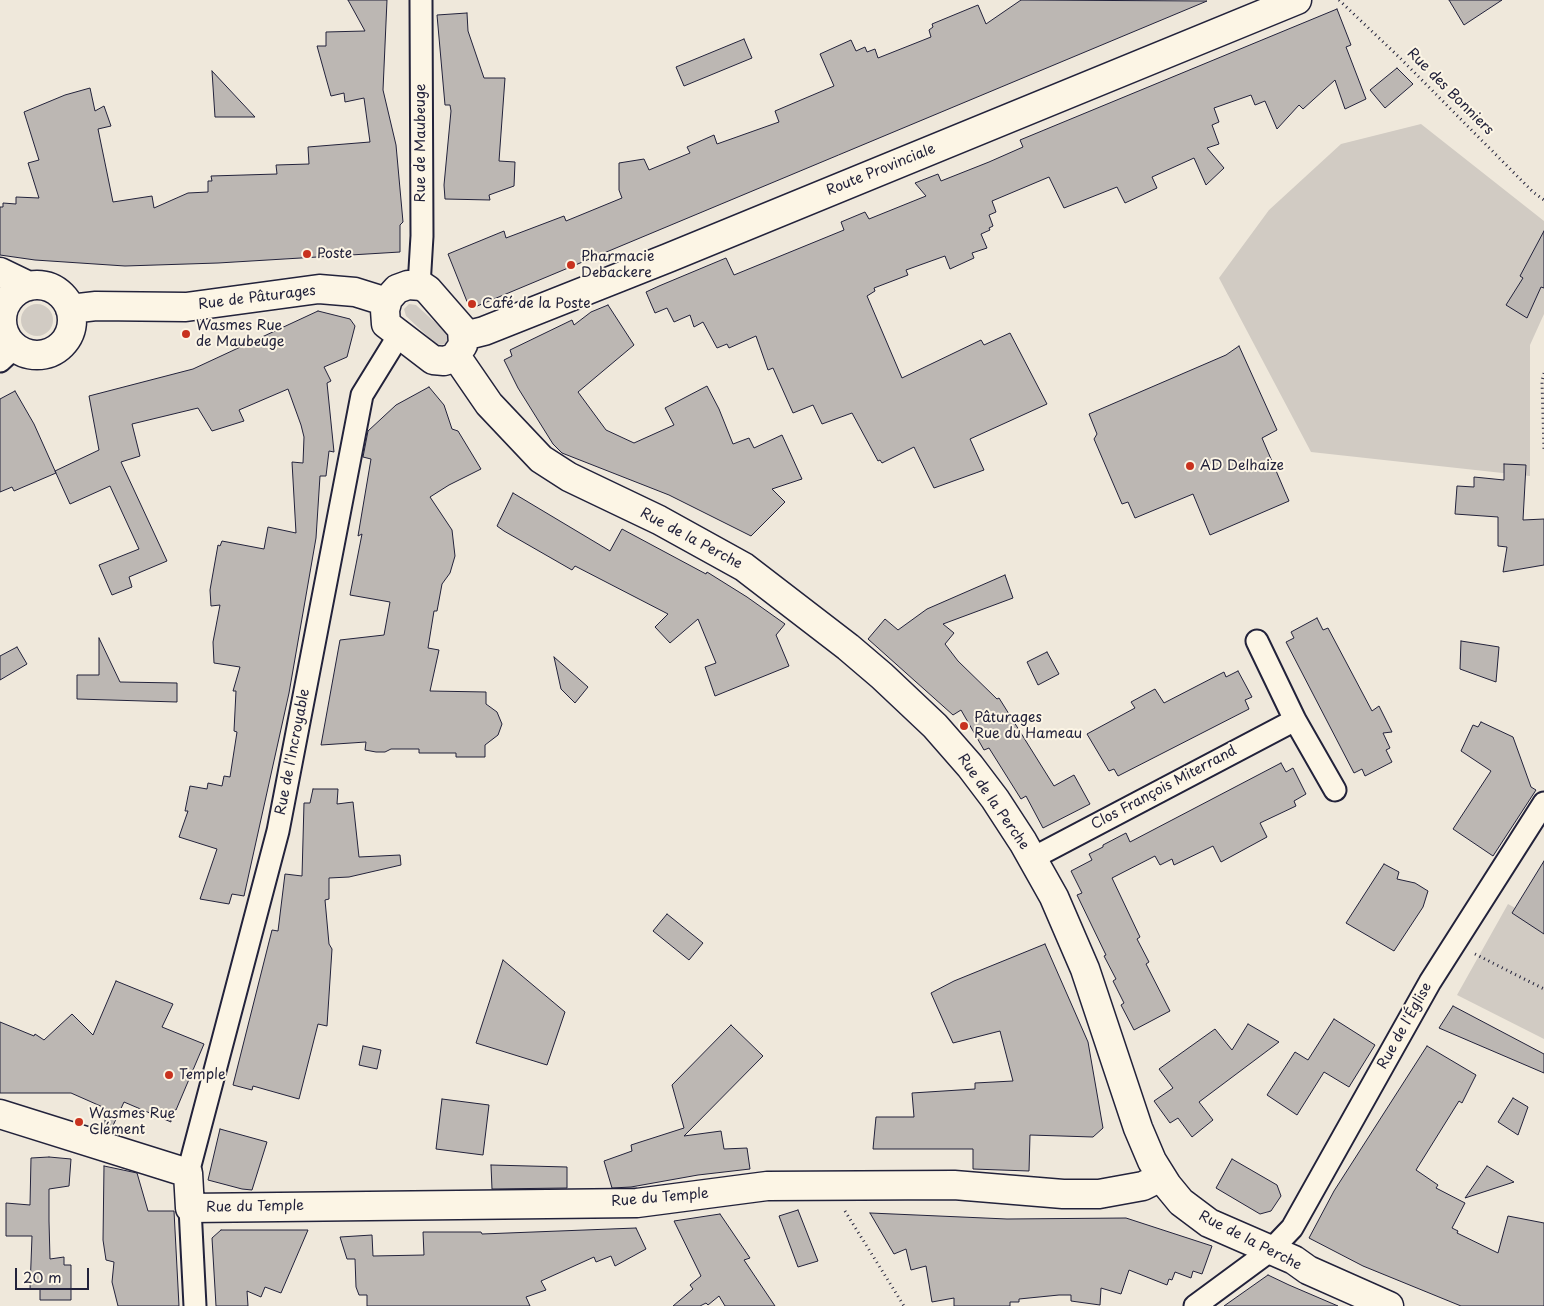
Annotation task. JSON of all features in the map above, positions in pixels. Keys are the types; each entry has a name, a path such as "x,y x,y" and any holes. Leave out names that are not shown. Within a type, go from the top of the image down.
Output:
{"street":[{"name":"Rue de Maubeuge","path":"419,286 422,236 421,0"},
{"name":"Route Provinciale","path":"460,346 484,331 668,258 1297,0"},
{"path":"0,272 29,286"},
{"path":"39,285 53,289 63,297 70,308 72,322 70,332 58,348 45,354 25,352 8,354 2,306 14,294 29,286 39,285"},
{"path":"408,285 419,286 428,290 459,324 460,346 444,361 433,360 386,324 384,318 387,302 397,289 408,285"},
{"name":"Rue de Pâturages","path":"70,308 96,306 186,307 319,289 355,292 387,302"},
{"name":"Rue de l'Incroyable","path":"188,1173 278,831 362,395 399,335"},
{"name":"Rue de la Perche","path":"460,346 500,418 541,459 569,477 667,524 744,567 882,676 935,726 970,766 995,799 1033,858 1077,948 1138,1128 1161,1177 1182,1202 1202,1218 1294,1260 1308,1270 1389,1306"},
{"path":"1257,641 1295,720 1336,790"},
{"name":"Clos François Miterrand","path":"1033,858 1295,720"},
{"name":"Rue de l'Église","path":"1195,1306 1271,1250 1292,1228 1430,982 1544,804"},
{"path":"0,1114 188,1173"},
{"name":"Rue du Temple","path":"188,1173 190,1208 637,1203 767,1186 954,1185 1099,1194 1143,1186 1161,1177"},
{"path":"190,1208 195,1306"}],"path":[{"name":"Rue des Bonniers","path":"1339,0 1399,57 1533,192 1544,200"},
{"path":"1544,373 1542,381 1544,450"},
{"path":"1454,944 1544,989"},
{"path":"829,1186 904,1306"}],"shaded area":[{"path":"1421,124 1544,221 1544,314 1530,345 1530,476 1311,452 1219,278 1269,210 1341,144"},
{"path":"37,304 43,305 48,309 52,314 52,326 48,331 43,335 37,336 31,335 26,331 22,326 21,320 22,314 26,309 31,305"},
{"path":"409,304 416,305 449,335 447,344 437,345 406,316 404,309"},
{"path":"1508,904 1544,924 1544,1039 1457,995"}],"building":[{"path":"348,0 387,0 383,90 396,145 403,222 400,225 400,252 218,263 125,266 35,260 0,255 0,207 3,207 3,203 16,204 16,197 39,198 28,163 39,160 24,112 65,95 90,88 95,111 104,106 111,126 98,129 113,202 152,196 154,208 188,193 208,192 208,181 212,181 211,176 277,174 276,165 309,164 308,147 370,142 364,98 345,102 344,93 331,96 317,46 326,46 326,32 365,31"},
{"path":"1021,0 1207,1 470,309 448,254 504,231 506,238 564,216 566,221 622,198 619,190 619,163 644,159 649,170 690,153 687,147 714,135 717,144 779,122 775,111 834,86 820,54 851,40 856,51 865,47 867,52 875,49 878,58 931,37 929,30 933,27 932,24 978,5 986,24"},
{"path":"1449,0 1502,0 1464,25"},
{"path":"1337,9 1351,45 1346,47 1366,99 1345,109 1335,80 1303,109 1299,105 1277,129 1265,101 1255,105 1251,95 1214,108 1219,122 1212,125 1219,144 1207,148 1224,168 1206,185 1194,158 1152,177 1157,188 1125,203 1117,187 1064,208 1049,177 992,201 996,212 989,215 993,226 989,228 990,230 981,234 987,248 972,253 974,258 950,269 945,256 906,270 908,275 874,288 875,291 867,296 902,378 981,340 984,345 1010,333 1047,404 970,439 984,470 934,488 914,447 882,463 880,460 878,461 852,413 822,424 813,405 793,413 773,368 768,370 756,336 729,348 727,344 717,348 703,322 694,327 690,315 674,322 667,308 655,313 646,292 726,258 734,275 844,230 841,222 865,212 869,219 926,196 915,183 938,174 941,181 989,162 1023,147 1020,140"},
{"path":"467,13 468,31 484,78 505,78 499,161 515,162 514,186 489,195 490,200 445,199 444,185 451,111 450,105 445,105 437,15"},
{"path":"744,39 752,58 684,86 676,67"},
{"path":"1397,68 1413,84 1385,108 1370,90"},
{"path":"212,71 255,117 215,117"},
{"path":"1544,231 1544,288 1541,287 1527,318 1506,305 1523,278 1520,276"},
{"path":"608,305 634,345 578,392 606,430 634,443 674,425 665,408 707,386 719,409 733,444 749,438 754,448 782,435 802,479 772,489 785,502 751,536 669,495 562,453 553,444 518,388 504,360 512,356 510,350 572,320 574,325 591,312"},
{"path":"318,311 350,319 355,326 347,357 324,367 331,381 327,383 334,452 329,451 326,476 320,476 316,538 289,693 244,896 232,894 229,904 200,899 217,849 179,837 188,811 185,811 190,786 207,789 208,783 222,786 224,776 230,777 237,732 234,731 236,691 233,691 240,667 214,663 213,642 220,605 211,606 210,590 218,545 220,546 222,541 264,549 268,527 296,533 292,462 303,463 304,437 301,425 288,389 239,410 244,421 212,431 198,408 132,424 140,456 121,462 167,561 129,577 132,587 112,595 99,565 139,549 110,486 70,504 55,471 99,450 89,396 193,369"},
{"name":"AD Delhaize","path":"1239,346 1277,430 1262,438 1289,501 1210,535 1193,494 1135,518 1128,502 1122,504 1094,439 1097,434 1089,414 1226,355"},
{"path":"429,387 444,405 452,429 458,431 481,469 430,497 452,530 455,556 450,573 442,584 437,611 434,611 428,648 439,650 430,691 486,692 486,704 497,712 502,724 498,735 485,745 485,757 456,757 456,753 419,753 419,749 391,749 385,752 376,752 365,750 366,742 321,745 340,640 384,635 390,602 350,595 362,534 358,536 371,459 363,457 368,431 396,405"},
{"path":"15,391 34,424 56,473 14,491 12,487 0,492 0,399"},
{"path":"1504,464 1526,465 1523,520 1544,519 1544,565 1503,572 1507,547 1498,546 1498,517 1455,514 1457,486 1474,487 1474,477 1504,480"},
{"path":"513,493 610,551 622,529 706,574 707,572 747,597 785,624 776,635 789,666 715,696 705,667 716,663 698,619 670,643 655,627 668,614 575,566 572,570 504,531 497,526"},
{"path":"1005,575 1013,598 943,624 954,633 945,644 958,661 997,699 999,698 1054,786 1074,775 1090,804 1043,828 1026,796 1021,799 989,748 984,750 961,710 953,715 868,639 885,619 898,630 927,609"},
{"path":"1317,618 1323,630 1328,628 1372,711 1379,706 1392,732 1383,733 1390,748 1386,750 1392,762 1365,776 1362,769 1354,773 1286,642 1294,638 1291,632"},
{"path":"99,638 120,682 177,683 177,702 77,699 77,675 99,675"},
{"path":"1461,641 1499,647 1496,682 1460,669"},
{"path":"17,647 27,664 0,680 0,656"},
{"path":"1047,652 1059,674 1038,685 1027,662"},
{"path":"554,657 588,687 575,703 561,689"},
{"path":"1238,671 1252,697 1245,700 1249,709 1118,776 1114,769 1109,771 1087,734 1135,708 1131,702 1155,689 1164,703 1224,672 1226,677"},
{"path":"1481,722 1513,737 1531,787 1536,790 1493,856 1453,829 1491,771 1461,751 1473,725 1478,727"},
{"path":"1281,763 1286,772 1293,768 1306,794 1294,801 1296,806 1260,823 1267,837 1221,862 1213,846 1174,865 1172,859 1160,865 1155,856 1112,878 1140,937 1137,939 1149,962 1146,964 1170,1011 1134,1030 1121,1005 1124,1003 1113,981 1116,979 1104,956 1106,955 1077,895 1082,893 1071,871 1092,860 1089,854 1126,833 1130,842"},
{"path":"313,789 338,789 337,804 353,802 359,857 400,855 401,865 349,877 329,878 329,899 325,900 329,944 332,949 327,1026 318,1024 299,1099 253,1086 252,1090 233,1085 272,930 278,931 285,874 302,876 304,803 310,803"},
{"path":"1544,861 1544,934 1512,913"},
{"path":"1384,864 1399,872 1397,879 1415,883 1428,891 1423,907 1394,951 1346,923"},
{"path":"667,914 703,943 689,960 653,931"},
{"path":"1045,944 1088,1042 1103,1128 1093,1137 1030,1135 1029,1171 973,1169 973,1149 873,1149 876,1117 914,1117 912,1093 975,1089 975,1083 1013,1081 1000,1031 953,1043 931,993 954,981"},
{"path":"503,960 565,1012 547,1065 476,1043"},
{"path":"116,981 173,1004 162,1027 204,1044 176,1110 170,1110 171,1122 124,1102 110,1132 105,1130 105,1108 71,1093 0,1093 0,1022 34,1036 35,1034 44,1040 72,1014 93,1035"},
{"path":"1453,1006 1544,1054 1544,1073 1439,1028"},
{"path":"1334,1019 1375,1045 1349,1087 1324,1072 1297,1115 1267,1095 1295,1052 1308,1060"},
{"path":"1248,1024 1279,1042 1199,1102 1213,1120 1192,1137 1178,1118 1170,1123 1154,1101 1173,1088 1159,1069 1215,1029 1232,1050"},
{"path":"731,1025 763,1056 684,1136 721,1131 724,1149 747,1148 750,1169 698,1175 631,1187 612,1188 604,1161 632,1151 631,1145 684,1128 672,1085"},
{"path":"363,1046 381,1050 377,1069 359,1065"},
{"path":"1427,1046 1476,1075 1462,1103 1459,1101 1416,1170 1438,1185 1436,1188 1465,1203 1452,1228 1458,1231 1457,1233 1498,1253 1508,1216 1544,1223 1544,1306 1461,1306 1363,1266 1309,1238 1334,1191"},
{"path":"1513,1098 1528,1107 1518,1135 1498,1122"},
{"path":"442,1099 489,1105 483,1155 436,1149"},
{"path":"220,1129 267,1142 252,1190 208,1180"},
{"path":"31,1158 71,1159 69,1186 49,1189 49,1221 50,1259 64,1257 64,1265 71,1265 71,1300 40,1300 40,1289 30,1289 32,1236 6,1236 6,1203 30,1205"},
{"path":"1232,1159 1277,1185 1281,1196 1271,1211 1260,1214 1216,1188"},
{"path":"491,1165 567,1167 567,1188 492,1189"},
{"path":"104,1166 137,1173 148,1211 174,1211 179,1306 118,1306 112,1282 114,1262 106,1260 103,1240"},
{"path":"1487,1166 1514,1182 1465,1198"},
{"path":"798,1210 818,1261 798,1267 779,1216"},
{"path":"870,1213 1007,1219 1126,1218 1212,1246 1202,1274 1193,1271 1191,1278 1175,1272 1172,1280 1169,1279 1167,1285 1129,1270 1121,1294 1101,1288 1100,1305 1071,1301 1071,1295 1059,1295 1019,1299 1019,1302 1010,1302 1010,1306 954,1306 954,1298 932,1302 926,1266 911,1270 906,1249 894,1254"},
{"path":"720,1214 750,1258 744,1260 775,1306 725,1306 719,1296 708,1305 706,1303 700,1306 673,1306 693,1289 690,1285 701,1276 674,1221"},
{"path":"636,1228 646,1249 615,1266 611,1256 596,1262 594,1257 541,1281 546,1290 526,1297 530,1306 367,1306 367,1295 359,1295 356,1287 355,1259 347,1259 340,1237 372,1235 373,1256 424,1255 423,1232 481,1232 482,1234"},
{"path":"221,1230 308,1230 281,1293 265,1287 261,1297 247,1291 248,1306 216,1306 212,1238"},
{"path":"1268,1275 1289,1285 1338,1306 1224,1306"}],"place":[{"name":"Poste","path":"307,254"},
{"name":"Pharmacie Debackere","path":"571,265"},
{"name":"Café de la Poste","path":"472,304"},
{"name":"Wasmes Rue de Maubeuge","path":"186,334"},
{"name":"AD Delhaize","path":"1190,466"},
{"name":"Pâturages Rue du Hameau","path":"964,726"},
{"name":"Temple","path":"169,1075"},
{"name":"Wasmes Rue Clément","path":"79,1122"}]}
